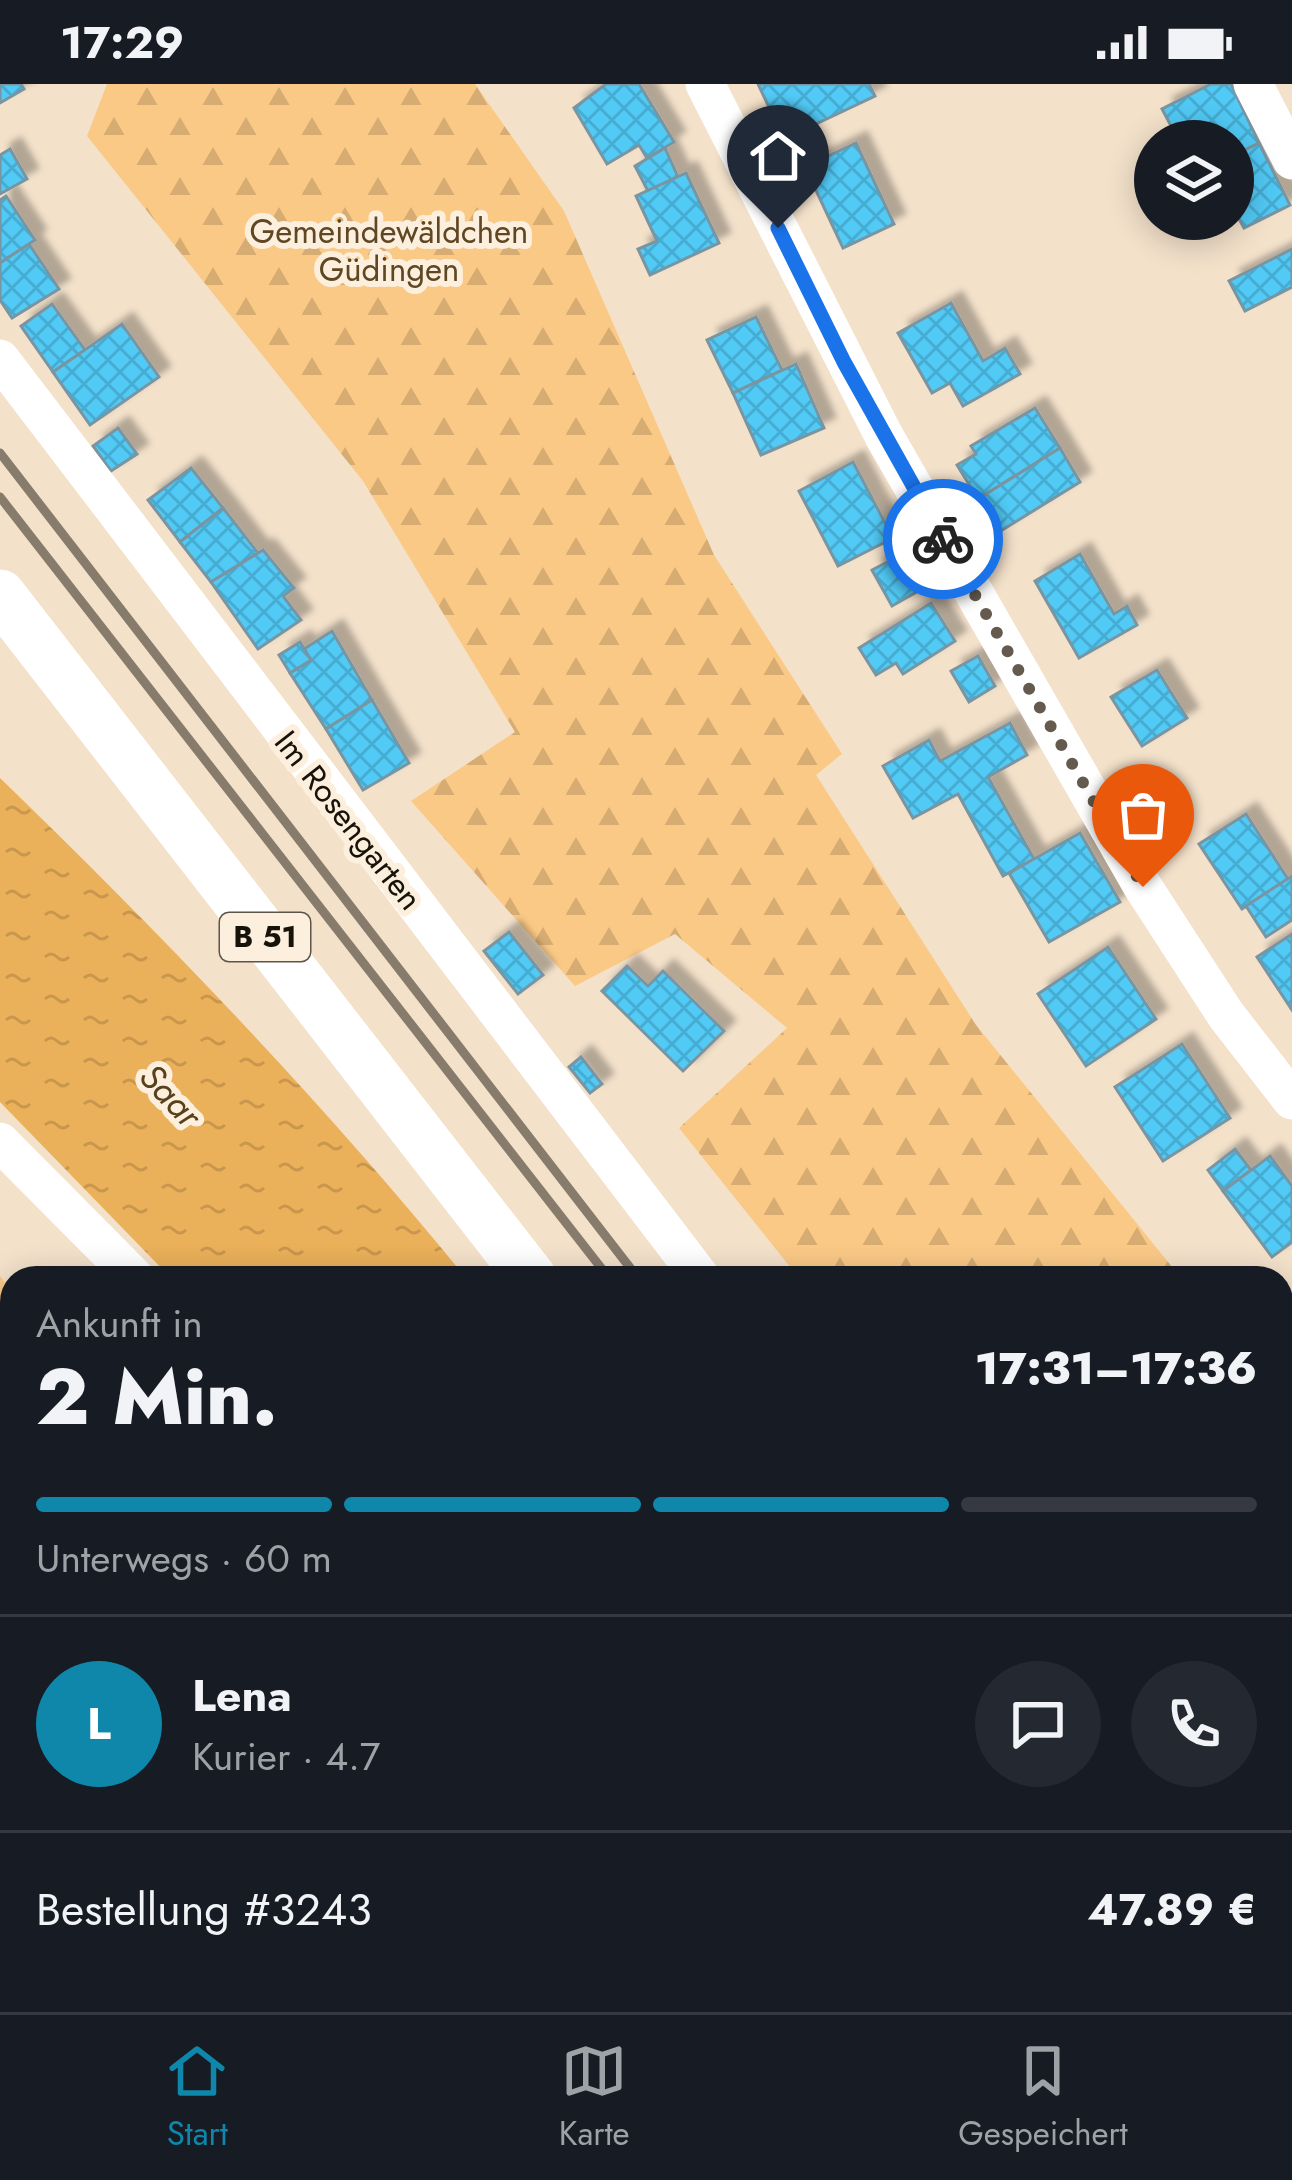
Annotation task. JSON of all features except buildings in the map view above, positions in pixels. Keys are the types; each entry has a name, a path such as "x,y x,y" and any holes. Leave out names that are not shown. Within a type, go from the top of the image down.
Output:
{"main road":[{"name":"B 51","path":"0,595 522,1266"}],"street":[{"path":"705,84 874,418 1143,887 1226,1015 1292,1100"},
{"path":"1253,84 1292,160"},
{"name":"Im Rosengarten","path":"0,359 692,1266"},
{"path":"0,1142 122,1266"}],"green space":[{"name":"Gemeindewäldchen Güdingen","path":"107,84 475,84 564,211 714,555 842,754 816,775 976,1025 1171,1266 789,1266 679,1128 787,1028 675,934 575,986 411,801 515,732 363,481 87,136"}],"water":[{"name":"Saar","path":"0,778 240,1021 456,1266 159,1266 0,1102"}],"railway":[{"path":"0,453 629,1266"},
{"path":"0,497 600,1266"}],"way so far":[{"path":"943,539 1143,887"}],"route":[{"path":"778,228 844,362 943,539"}]}
